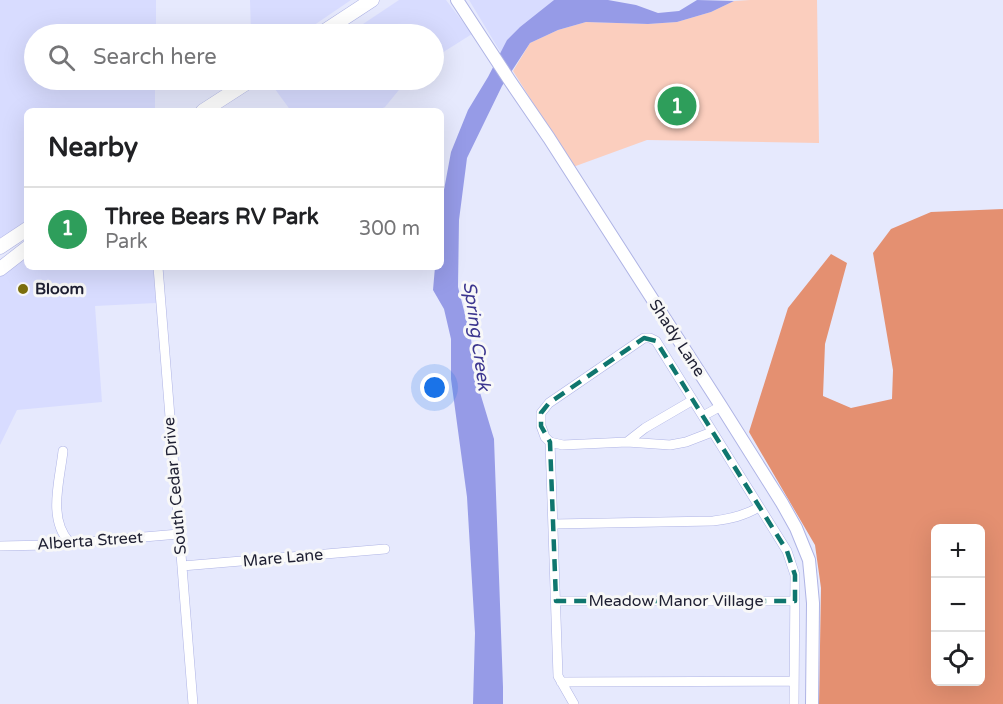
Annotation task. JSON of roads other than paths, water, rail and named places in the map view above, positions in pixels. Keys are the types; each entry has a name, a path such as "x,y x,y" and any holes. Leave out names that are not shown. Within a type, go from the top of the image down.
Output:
{"main road":[{"path":"335,24 372,0"},
{"name":"Shady Lane","path":"458,0 721,406 796,528 809,560 813,603 812,704"},
{"path":"208,108 236,90"},
{"path":"0,247 24,232"},
{"path":"0,268 24,250"}],"street":[{"name":"South Cedar Drive","path":"158,270 193,704"},
{"path":"712,432 686,442 670,445 627,442 563,445 550,442 545,437 541,426 541,413 549,403 644,338 656,341 759,507 793,564 795,575 794,704"},
{"path":"627,442 645,428 693,400"},
{"path":"703,416 721,406"},
{"path":"550,442 558,676 574,704"},
{"path":"63,451 56,511 58,525 63,536 70,543"},
{"path":"554,524 713,521 734,518 759,507"},
{"name":"Alberta Street","path":"0,546 179,534"},
{"name":"Mare Lane","path":"182,566 385,549"},
{"name":"Meadow Manor Village","path":"556,601 795,601"},
{"path":"561,682 795,681"}],"water":[{"path":"554,0 608,0 636,5 658,13 679,11 697,0 734,1 711,12 677,22 648,24 586,22 558,30 530,43 502,86 467,158 459,220 458,287 471,338 475,376 494,439 503,687 503,704 473,704 475,633 467,497 451,379 451,339 444,309 433,290 435,270 444,270 444,190 451,152 468,110 507,40"}],"place":[{"name":"Three Bears RV Park","path":"677,106"},
{"name":"Bloom","path":"23,289"}],"water label":[{"name":"Spring Creek","path":"477,336"}]}
